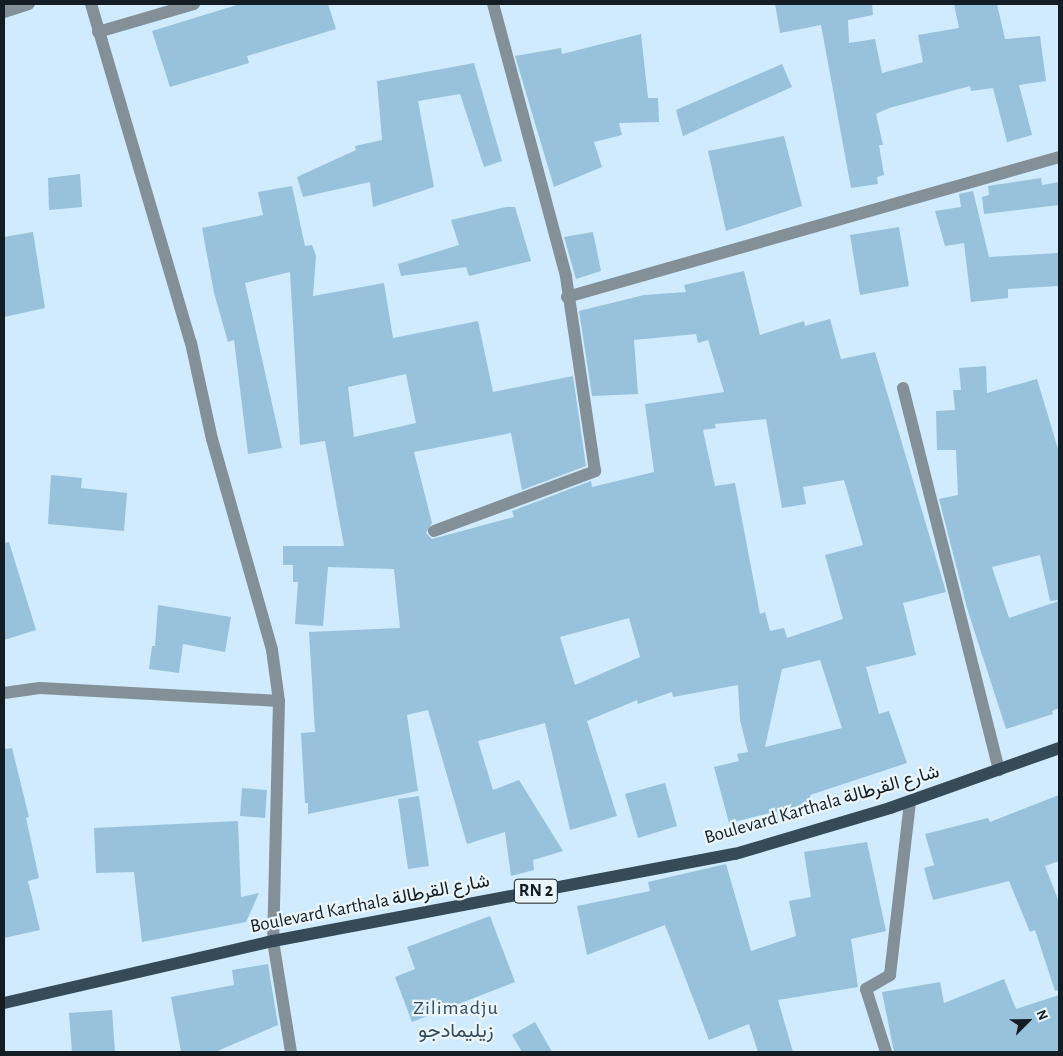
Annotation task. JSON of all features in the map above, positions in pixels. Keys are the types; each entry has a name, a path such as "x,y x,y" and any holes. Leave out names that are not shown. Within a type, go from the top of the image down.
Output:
{"main road":[{"name":"Boulevard Karthala شارع القرطالة","path":"4,1003 273,940 735,854 910,801 1059,748"}],"street":[{"path":"4,12 29,4"},
{"path":"91,4 191,342 212,439 272,650 279,701 273,940 291,1052"},
{"path":"98,32 194,4"},
{"path":"434,531 595,471 567,297 566,276 493,4"},
{"path":"567,297 1059,157"},
{"path":"903,388 999,770"},
{"path":"4,693 40,688 279,701"},
{"path":"886,1052 866,989 890,974 910,801"}],"building":[{"path":"240,4 328,4 336,29 247,56 249,63 170,87 152,31"},
{"path":"775,4 872,4 873,15 848,20 849,43 875,39 882,73 923,62 918,35 959,28 954,4 997,4 1005,39 1040,36 1046,81 1019,85 1032,135 1007,142 993,88 971,91 970,86 889,108 876,114 883,145 879,145 884,175 877,177 878,184 851,188 821,25 780,33"},
{"path":"641,34 648,98 658,98 659,122 619,123 622,135 594,142 602,167 554,187 515,56 561,48 562,54"},
{"path":"474,63 502,161 484,167 460,94 418,101 434,187 373,207 370,182 303,197 297,177 356,150 355,146 382,140 377,81"},
{"path":"782,64 792,87 683,136 676,110"},
{"path":"784,136 802,206 726,231 708,151"},
{"path":"80,174 82,207 49,210 48,178"},
{"path":"1041,178 1042,185 1059,182 1059,205 984,214 982,197 989,195 988,186"},
{"path":"292,186 305,246 312,245 316,256 313,296 384,283 393,338 478,321 493,392 573,376 586,466 522,490 511,433 414,452 432,523 426,533 432,539 514,517 512,511 591,481 592,487 654,472 645,404 724,392 708,340 698,343 696,334 634,340 638,394 592,396 579,311 644,295 686,292 684,285 744,271 760,335 804,321 805,326 830,319 841,359 875,352 946,592 903,603 916,655 866,667 879,714 889,711 907,763 810,795 812,803 729,823 714,767 739,761 737,754 748,752 740,720 738,685 673,697 672,692 638,704 637,700 587,721 617,816 570,830 545,723 478,741 493,790 519,780 563,851 533,860 534,870 511,876 505,832 467,844 428,710 407,715 418,791 308,814 308,803 305,803 301,733 315,732 309,632 400,628 394,569 328,567 323,626 295,624 298,582 293,582 293,565 283,565 283,546 344,546 325,441 300,445 290,272 245,283 282,448 248,454 234,340 228,342 214,293 202,228 263,215 258,192","holes":["406,374 416,423 354,437 348,387","766,419 782,508 806,504 803,487 844,480 863,545 825,555 843,619 787,638 784,628 770,631 765,612 760,614 735,483 715,486 703,430 716,428 715,424","629,618 640,657 575,685 560,637","820,660 842,728 765,747 782,669"]},
{"path":"973,191 989,257 1059,253 1058,286 1008,289 1008,298 971,302 964,243 945,246 935,211 961,207 959,194"},
{"path":"506,207 515,207 531,261 469,276 466,267 401,276 398,264 459,245 451,220"},
{"path":"899,227 909,286 860,295 850,235"},
{"path":"33,232 45,308 4,317 4,237"},
{"path":"593,232 601,271 576,279 564,237"},
{"path":"986,366 987,393 1037,379 1058,449 1059,600 1050,601 1040,555 992,567 1009,618 1059,601 1059,708 1052,711 1053,714 1006,729 967,608 939,499 958,495 956,450 937,450 936,411 955,410 953,390 961,390 959,368"},
{"path":"51,475 82,478 81,488 127,493 124,531 48,524"},
{"path":"9,542 36,630 4,640 4,543"},
{"path":"158,605 231,617 225,652 183,644 179,673 149,669 152,646 155,646"},
{"path":"12,748 29,817 26,818 39,878 28,881 40,930 4,938 4,749"},
{"path":"665,783 677,826 638,838 625,794"},
{"path":"242,788 267,790 265,818 240,816"},
{"path":"1059,795 1059,861 1045,866 1059,902 1059,990 1055,991 1035,930 1030,932 1009,881 933,900 924,868 934,865 925,834 988,818 990,822"},
{"path":"419,796 429,866 408,869 398,799"},
{"path":"238,821 241,897 259,893 246,922 142,942 134,872 96,873 94,828"},
{"path":"867,842 886,931 851,939 858,987 778,1000 793,1052 758,1052 749,1024 709,1040 665,925 587,955 577,906 650,891 648,882 726,864 751,951 796,936 789,901 811,897 804,852"},
{"path":"490,916 515,982 412,1022 395,977 415,969 407,947"},
{"path":"268,964 278,1025 215,1052 181,1052 171,997 234,985 232,970"},
{"path":"1004,979 1016,1009 1059,995 1059,1052 894,1052 882,992 940,982 944,1003"},
{"path":"112,1010 115,1052 72,1052 69,1013"},
{"path":"535,1022 552,1052 522,1052 512,1035"}],"district":[{"name":"Zilimadju زيليمادجو","path":"456,1020"}]}
